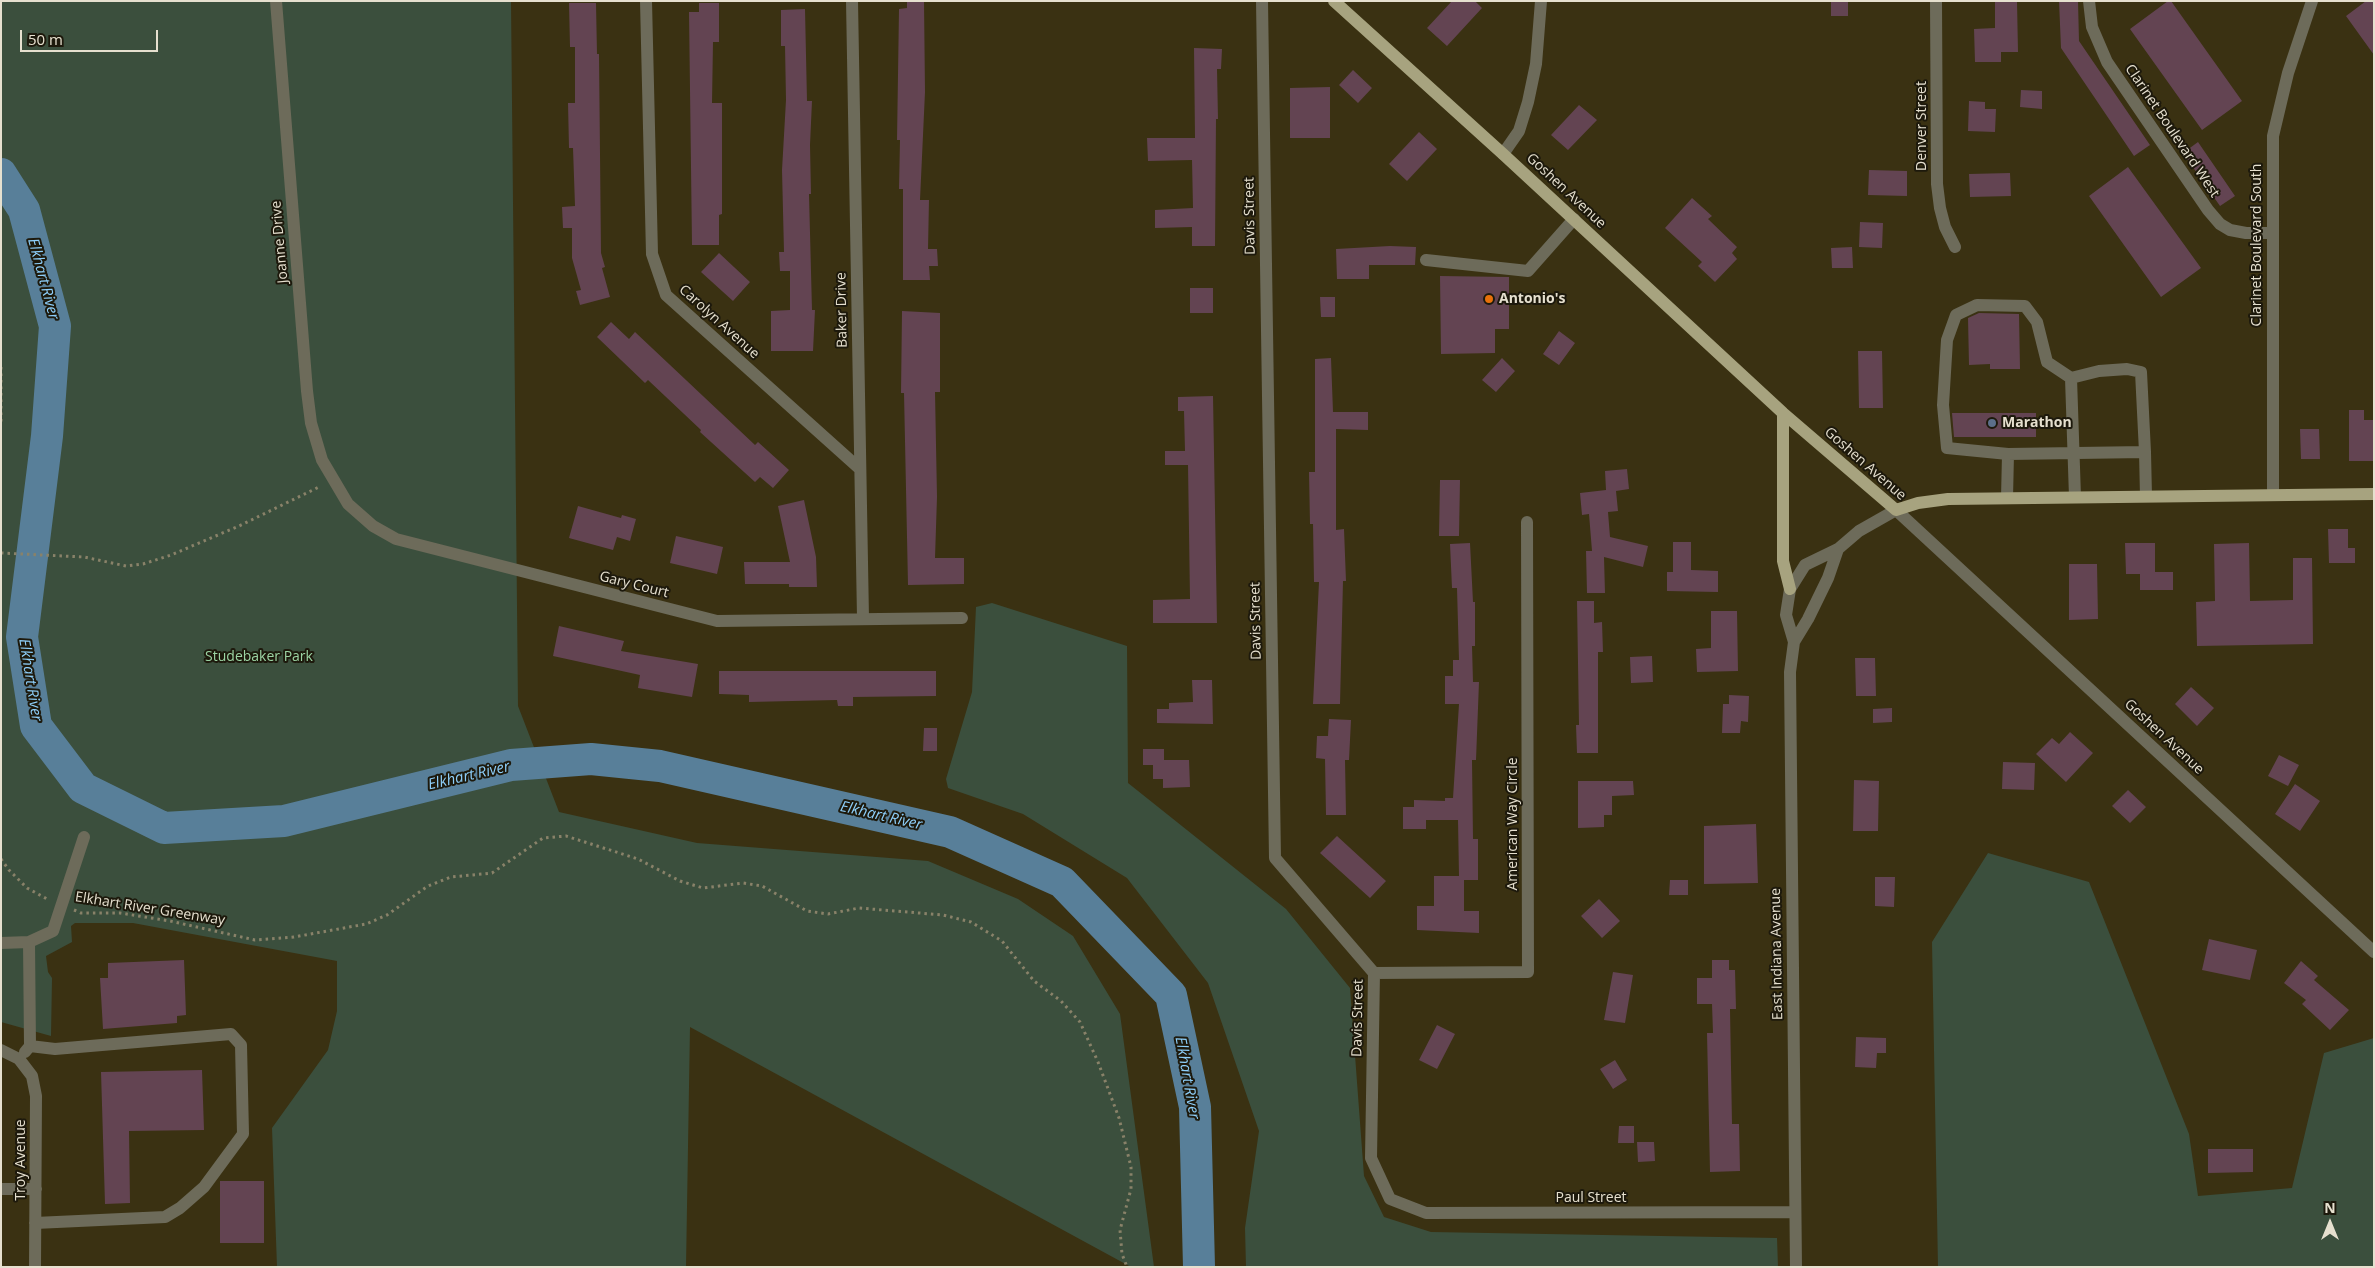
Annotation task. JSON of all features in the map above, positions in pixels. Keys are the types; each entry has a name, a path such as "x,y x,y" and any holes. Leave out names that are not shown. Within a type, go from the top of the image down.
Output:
{"main road":[{"name":"Goshen Avenue","path":"1334,1 1574,219 1783,413 1896,510"},
{"path":"1783,413 1783,561 1790,589"},
{"path":"1896,510 1918,503 1948,499 2374,494"}],"street":[{"name":"Joanne Drive","path":"276,1 307,391 311,422 322,460 330,477"},
{"name":"Carolyn Avenue","path":"646,1 652,254 666,295 860,469"},
{"name":"Baker Drive","path":"852,1 863,618"},
{"name":"Davis Street","path":"1262,1 1275,858 1374,973 1371,1158 1390,1199"},
{"path":"1503,154 1518,132 1528,102 1536,64 1541,1"},
{"name":"Denver Street","path":"1936,1 1937,184 1945,227 1955,247"},
{"name":"Clarinet Boulevard West","path":"2089,1 2092,27 2107,62 2208,210 2220,224 2230,230 2246,233 2272,233"},
{"name":"Clarinet Boulevard South","path":"2273,495 2273,136 2288,73 2312,1"},
{"path":"1426,260 1528,272 1574,219"},
{"path":"2145,452 2008,454 1947,448 1943,404 1947,340 1956,315 1977,305 2026,306 2037,322 2047,362 2071,378 2099,371 2127,369 2141,372 2145,452 2146,496"},
{"path":"2071,378 2075,497"},
{"path":"2007,498 2008,454"},
{"name":"Gary Court","path":"330,477 348,504 373,526 396,539 716,621 962,618"},
{"name":"East Indiana Avenue","path":"1796,1267 1790,682 1794,642 1786,615 1790,589 1805,565 1838,549 1859,530 1896,510"},
{"name":"Goshen Avenue","path":"1896,510 2374,952"},
{"name":"American Way Circle","path":"1374,973 1528,972 1527,522"},
{"name":"East Indiana Avenue","path":"1794,642 1808,619 1828,578 1838,549"},
{"path":"1,943 29,942 53,932 84,837"},
{"path":"1,1050 19,1059 30,1046 29,942"},
{"path":"30,1046 55,1049 231,1034 241,1045 243,1134 204,1187 180,1208 165,1217 35,1223"},
{"name":"Troy Avenue","path":"19,1059 32,1076 36,1096 35,1267"},
{"path":"1,1189 36,1189"},
{"name":"Paul Street","path":"1390,1199 1426,1213 1795,1212"}],"path":[{"path":"1,367 1,423"},
{"path":"1,553 84,557 126,566 143,564 171,555 319,488 330,477"},
{"name":"Elkhart River Greenway","path":"1,859 9,870 28,888 62,906 82,913 120,913 170,921 255,940 294,937 366,924 387,915 428,886 451,877 492,873 511,862 526,847 543,838 566,836 638,859 680,880 703,888 743,883 762,886 807,911 828,914 858,908 943,915 971,922 1002,941 1034,981 1062,1001 1080,1022 1098,1062 1119,1118 1130,1167 1130,1189 1120,1230 1122,1254 1126,1267"}],"green space":[{"name":"Studebaker Park","path":"1,1 511,1 518,706 559,812 697,843 928,861 1018,899 1073,936 1120,1014 1154,1267 1131,1267 690,1027 686,1267 277,1267 272,1128 328,1050 337,1011 337,961 133,923 75,923 71,926 72,942 46,956 48,972 52,978 51,1036 1,1022"},
{"path":"992,603 1127,646 1128,783 1286,909 1350,988 1364,1176 1384,1217 1431,1232 1777,1238 1778,1267 1246,1267 1245,1228 1259,1131 1208,983 1127,878 1023,814 948,788 946,779 972,692 976,607"},
{"path":"1988,853 2089,882 2189,1134 2198,1196 2292,1188 2324,1053 2374,1038 2374,1267 1938,1267 1932,942"}],"building":[{"path":"907,1 924,1 925,92 920,200 929,200 928,249 937,249 938,266 929,266 930,280 903,280 903,189 899,189 900,140 897,140 899,9 907,8"},
{"path":"1452,1 1475,1 1482,8 1447,46 1427,28"},
{"path":"1831,1 1848,1 1848,16 1831,16"},
{"path":"1995,1 2017,1 2018,52 2001,52 2001,62 1975,62 1974,29 1995,28"},
{"path":"2059,1 2078,1 2079,41 2150,145 2134,156 2061,48"},
{"path":"2168,1 2171,1 2242,101 2202,130 2130,29"},
{"path":"2366,1 2374,1 2374,55 2346,16"},
{"path":"569,3 596,3 597,54 599,54 601,253 605,267 602,268 610,297 580,305 576,291 581,290 572,258 572,228 563,228 562,207 575,206 573,148 569,148 568,103 575,103 575,47 570,47"},
{"path":"699,3 719,3 719,42 713,42 712,103 722,103 722,214 719,215 719,245 692,245 689,12 699,12"},
{"path":"805,9 807,101 812,101 810,145 811,194 809,194 812,310 815,310 813,351 771,351 771,311 790,310 790,271 780,271 779,252 784,252 782,170 786,100 785,46 781,46 781,10"},
{"path":"1194,48 1222,49 1221,69 1217,69 1218,119 1216,119 1215,246 1192,246 1192,227 1155,228 1155,210 1193,208 1192,160 1148,161 1147,138 1195,138"},
{"path":"1353,70 1372,88 1358,103 1339,85"},
{"path":"1330,87 1330,138 1290,138 1290,88"},
{"path":"2021,90 2042,91 2042,109 2020,107"},
{"path":"1969,101 1985,102 1985,109 1996,109 1995,132 1968,131"},
{"path":"1579,105 1597,120 1568,150 1551,135"},
{"path":"1419,132 1437,149 1407,181 1389,164"},
{"path":"2198,142 2235,196 2220,206 2183,153"},
{"path":"2128,167 2201,268 2161,297 2089,196"},
{"path":"1869,170 1907,171 1907,196 1868,195"},
{"path":"2010,173 2011,196 1970,197 1969,174"},
{"path":"1692,198 1712,216 1708,219 1737,247 1732,253 1737,259 1715,282 1698,266 1702,262 1665,228"},
{"path":"1860,222 1883,223 1882,248 1859,247"},
{"path":"1390,246 1416,247 1415,265 1369,265 1369,279 1337,279 1336,249"},
{"path":"1852,247 1853,268 1832,268 1831,248"},
{"path":"719,253 750,282 733,301 701,272"},
{"path":"1440,276 1509,277 1509,329 1495,329 1495,353 1441,354"},
{"path":"1190,288 1213,288 1213,313 1190,313"},
{"path":"1320,297 1335,297 1335,317 1321,317"},
{"path":"902,311 940,313 940,392 935,392 937,497 935,558 964,558 964,584 908,585 904,393 901,393"},
{"path":"1979,313 2019,314 2020,369 1990,369 1990,364 1969,365 1968,318"},
{"path":"611,322 629,339 635,332 755,445 758,442 789,470 773,488 760,477 755,482 700,432 701,430 648,380 645,383 597,337"},
{"path":"1559,331 1575,343 1559,365 1543,354"},
{"path":"1858,351 1882,351 1883,408 1859,408"},
{"path":"1331,358 1333,412 1368,412 1368,430 1336,429 1336,530 1344,529 1346,581 1343,581 1340,704 1313,704 1319,582 1314,582 1313,524 1310,524 1309,472 1315,472 1315,359"},
{"path":"1502,358 1515,371 1496,392 1482,380"},
{"path":"1213,396 1217,623 1153,623 1153,600 1190,599 1188,465 1165,465 1165,451 1185,451 1184,411 1178,411 1178,397"},
{"path":"2349,410 2364,410 2364,420 2374,420 2374,461 2349,461"},
{"path":"1952,413 2036,413 2036,437 1954,437"},
{"path":"2300,429 2319,429 2320,459 2301,459"},
{"path":"1627,469 1629,489 1616,491 1618,511 1608,512 1610,537 1648,546 1643,567 1604,557 1605,593 1587,593 1586,551 1592,551 1589,514 1582,515 1580,493 1606,490 1605,471"},
{"path":"1440,480 1460,480 1459,536 1439,536"},
{"path":"804,500 816,557 817,587 789,587 789,584 745,584 744,562 790,562 778,506"},
{"path":"578,506 621,518 622,515 636,519 630,541 617,537 613,550 569,538"},
{"path":"2328,529 2348,529 2348,548 2355,548 2355,563 2329,563"},
{"path":"676,536 723,547 717,574 670,563"},
{"path":"1673,542 1691,542 1691,570 1718,571 1718,592 1667,591 1667,572 1673,572"},
{"path":"1470,543 1473,602 1475,602 1475,646 1472,646 1473,682 1479,682 1476,760 1472,760 1473,839 1478,839 1478,880 1464,880 1464,911 1479,911 1479,933 1417,930 1417,906 1434,906 1434,876 1459,876 1458,820 1426,820 1426,829 1403,829 1403,807 1414,807 1414,800 1445,801 1445,798 1453,798 1459,704 1445,704 1445,676 1453,676 1453,660 1459,660 1457,588 1452,588 1450,544"},
{"path":"2125,543 2155,543 2155,572 2173,572 2173,590 2140,590 2140,574 2126,574"},
{"path":"2249,543 2250,601 2293,600 2293,558 2312,558 2313,644 2197,646 2196,602 2215,601 2214,544"},
{"path":"2069,564 2097,564 2098,619 2069,620"},
{"path":"1577,601 1594,601 1594,623 1602,622 1603,652 1598,652 1598,753 1577,753 1576,725 1579,725"},
{"path":"1711,611 1737,611 1738,671 1697,672 1696,649 1711,648"},
{"path":"559,626 624,641 621,651 698,664 692,697 638,688 640,675 553,656"},
{"path":"1652,656 1653,682 1631,683 1630,657"},
{"path":"1855,658 1875,658 1876,696 1856,696"},
{"path":"719,671 936,671 936,696 853,697 853,706 838,706 837,700 749,702 749,695 719,694"},
{"path":"1192,680 1212,680 1213,724 1157,723 1157,709 1169,709 1169,703 1193,702"},
{"path":"2191,687 2214,708 2197,726 2175,704"},
{"path":"1729,695 1749,696 1748,722 1741,721 1740,733 1722,733 1723,704 1729,704"},
{"path":"1892,708 1892,722 1873,723 1873,709"},
{"path":"1329,719 1351,720 1349,760 1345,760 1346,815 1326,815 1325,759 1316,758 1317,736 1328,736"},
{"path":"924,728 937,728 937,751 923,751"},
{"path":"2070,732 2093,753 2066,782 2036,754 2052,738 2059,744"},
{"path":"1143,749 1164,749 1164,760 1189,760 1190,787 1163,788 1163,779 1153,779 1153,765 1143,765"},
{"path":"2279,755 2299,765 2288,786 2268,776"},
{"path":"2003,762 2035,763 2034,790 2002,789"},
{"path":"1854,780 1879,781 1878,831 1853,831"},
{"path":"1578,781 1633,781 1634,795 1612,796 1612,815 1604,815 1604,827 1578,828"},
{"path":"2295,784 2320,801 2300,831 2275,814"},
{"path":"2128,790 2146,807 2130,823 2112,806"},
{"path":"1756,824 1758,883 1704,884 1704,826"},
{"path":"1337,836 1386,881 1370,898 1320,853"},
{"path":"1875,877 1895,877 1894,907 1875,906"},
{"path":"1670,880 1688,880 1688,895 1669,895"},
{"path":"1599,899 1620,921 1602,938 1581,916"},
{"path":"2209,939 2257,950 2250,980 2202,970"},
{"path":"184,960 186,1015 177,1016 177,1023 103,1029 100,978 108,978 108,963"},
{"path":"1712,960 1729,960 1729,970 1735,970 1736,1009 1730,1009 1732,1124 1739,1124 1740,1171 1710,1172 1707,1033 1713,1033 1712,1004 1697,1004 1697,978 1712,978"},
{"path":"2301,961 2318,976 2314,980 2349,1010 2330,1030 2302,1004 2306,1000 2284,983"},
{"path":"1613,972 1633,975 1625,1023 1604,1020"},
{"path":"1437,1025 1455,1034 1437,1069 1419,1060"},
{"path":"1856,1037 1886,1038 1886,1053 1877,1053 1876,1068 1855,1067"},
{"path":"1615,1060 1627,1080 1613,1089 1600,1069"},
{"path":"202,1070 204,1130 129,1131 130,1203 105,1204 101,1072"},
{"path":"1619,1126 1634,1126 1634,1143 1618,1143"},
{"path":"1637,1142 1654,1142 1655,1161 1638,1162"},
{"path":"2208,1149 2253,1149 2253,1172 2208,1173"},
{"path":"220,1181 264,1181 264,1243 220,1243"}],"waterway":[{"name":"Elkhart River","path":"1,174 24,210 55,326 47,436 22,637 36,726 83,788 164,828 284,821 511,765 591,759 660,766 950,832 1062,882 1171,995 1195,1107 1199,1267"}],"place":[{"name":"Antonio's","path":"1489,299"},
{"name":"Marathon","path":"1992,423"}]}
